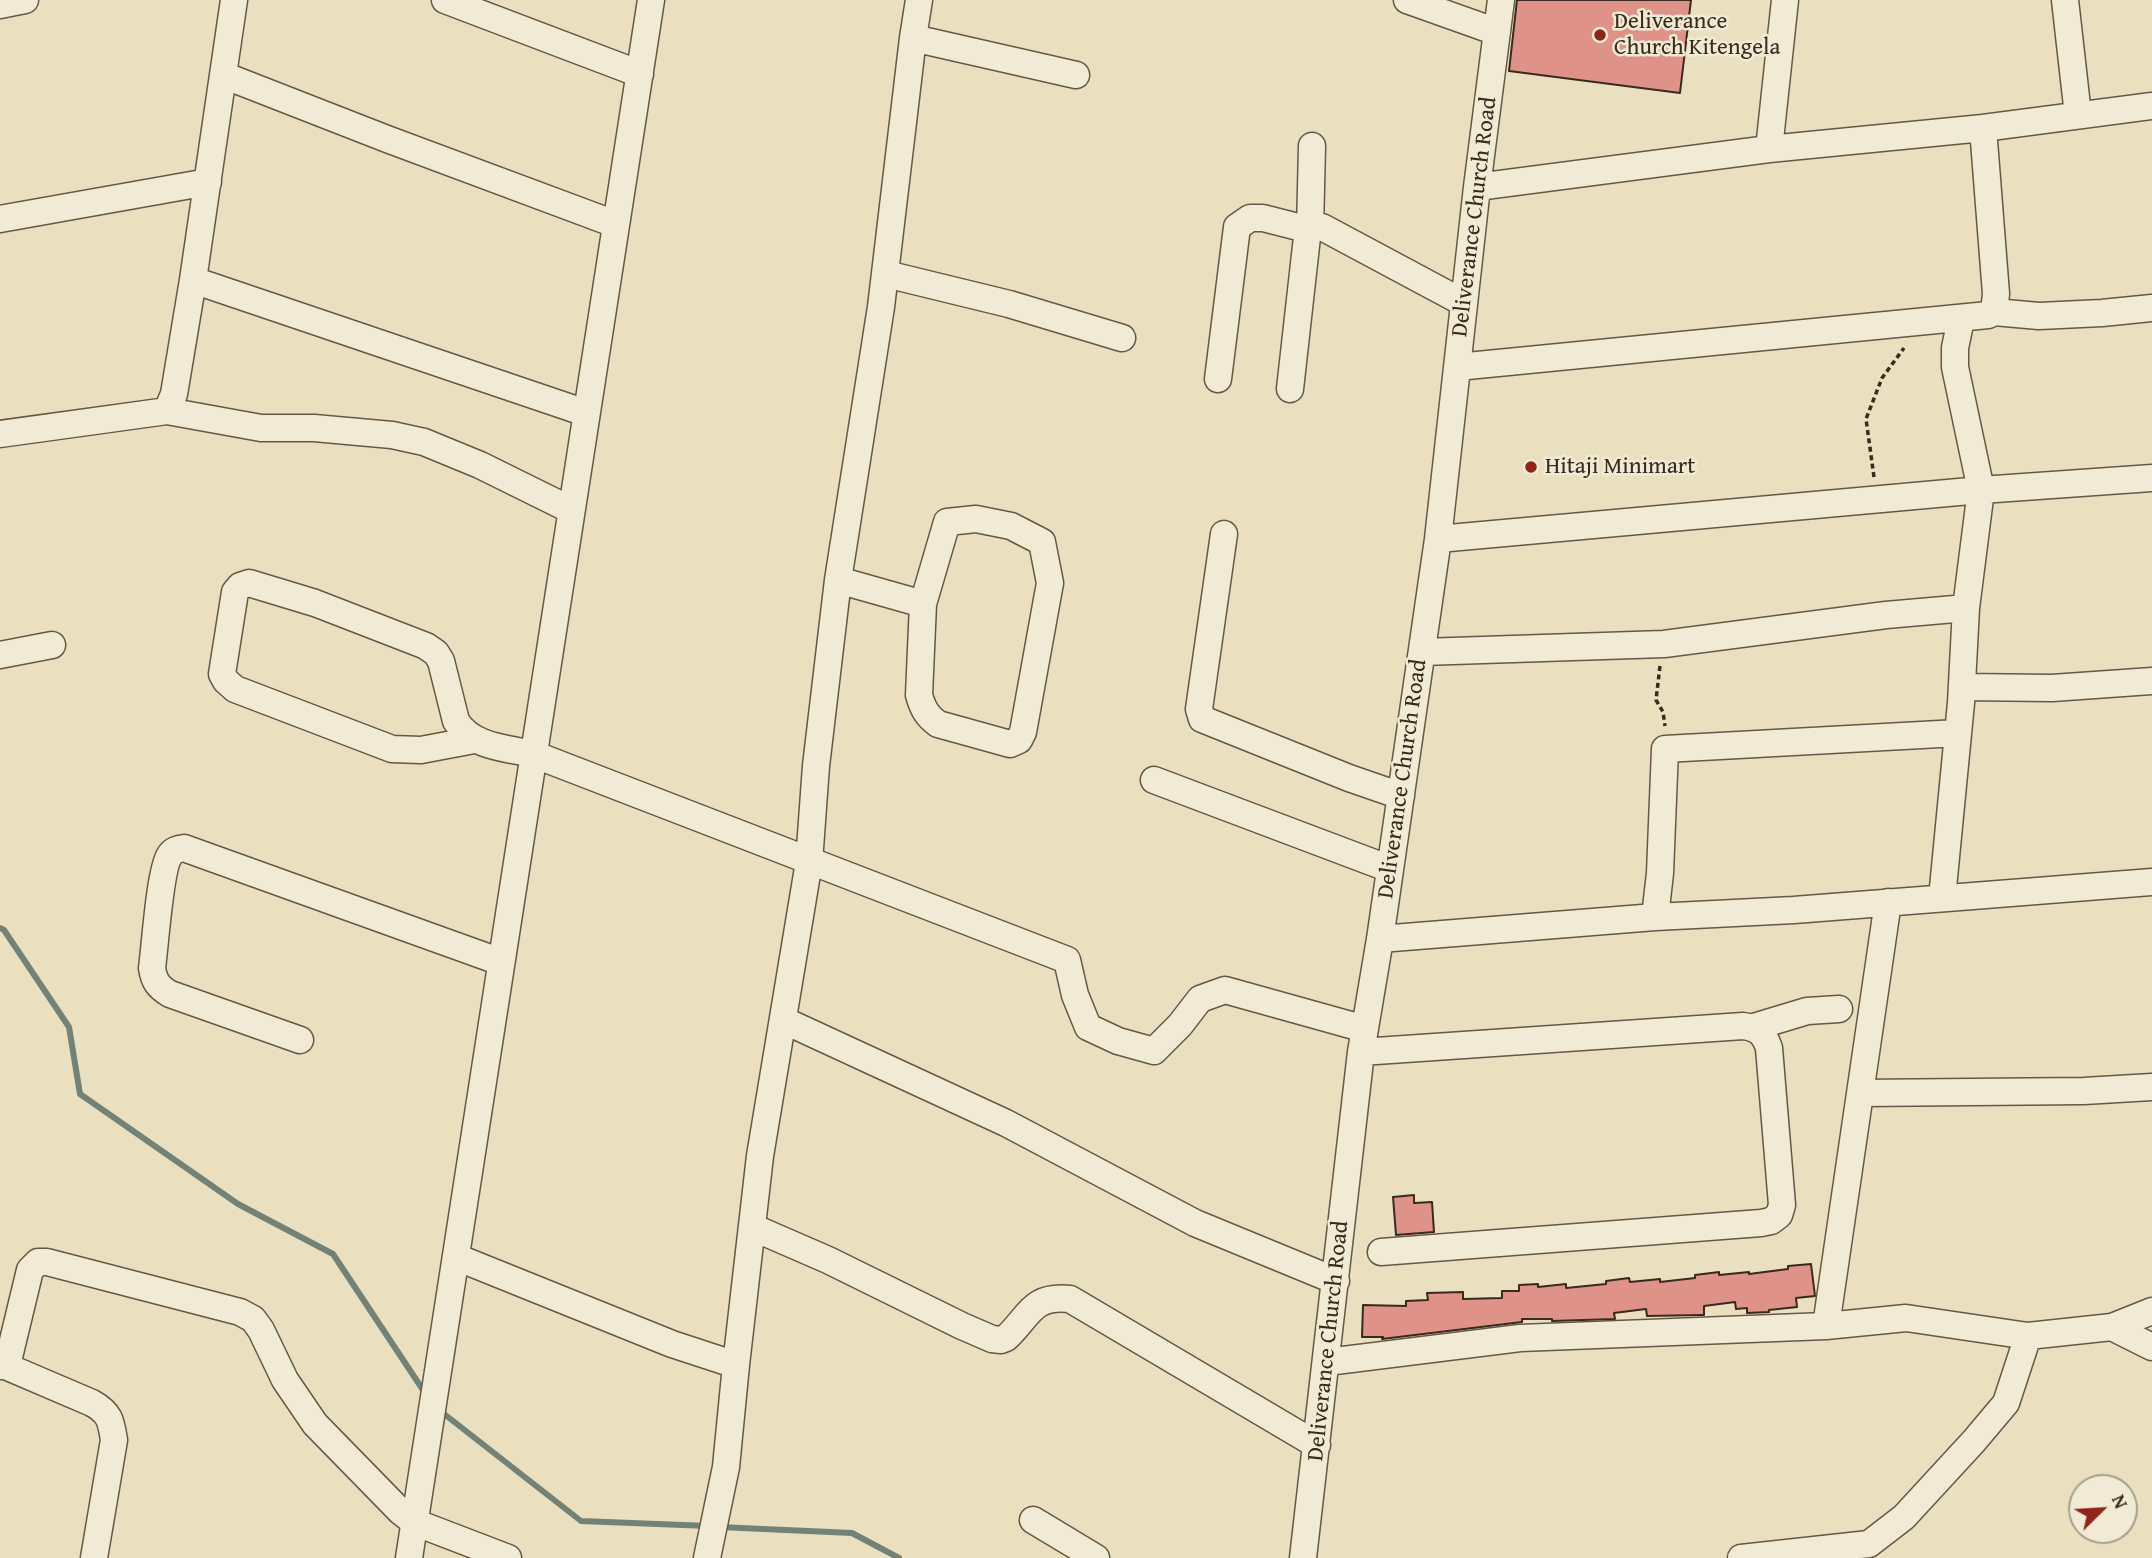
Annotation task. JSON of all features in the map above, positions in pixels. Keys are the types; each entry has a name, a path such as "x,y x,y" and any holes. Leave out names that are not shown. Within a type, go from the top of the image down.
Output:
{"street":[{"path":"0,5 25,0"},
{"path":"167,411 174,394 193,280 234,0"},
{"path":"445,0 640,74"},
{"path":"409,1558 651,0"},
{"path":"707,1558 726,1467 760,1156 809,862 816,766 838,580 886,274 919,0"},
{"path":"1407,0 1497,32"},
{"name":"Deliverance Church Road","path":"1303,1558 1363,1040 1438,540 1477,187 1501,0"},
{"path":"1769,149 1785,0"},
{"path":"2066,0 2078,115"},
{"path":"913,38 1076,75"},
{"path":"223,75 615,224"},
{"path":"1477,187 1769,149 1983,128 2152,106"},
{"path":"1983,128 1996,294 1994,312"},
{"path":"1290,390 1307,237 1310,230 1312,146"},
{"path":"0,219 208,182"},
{"path":"1218,379 1237,227 1250,218 1263,218 1310,230 1322,228 1464,303"},
{"path":"886,274 1009,304 1122,338"},
{"path":"193,280 586,412"},
{"path":"1457,368 1982,317 1994,312 2039,316 2152,308"},
{"path":"1942,898 1962,687 1966,608 1981,490 1955,367 1955,348 1961,319"},
{"path":"0,434 167,411 261,428 392,435 424,442 480,465 571,510"},
{"path":"1438,540 1877,499 2152,478"},
{"path":"976,519 1011,526 1042,542 1050,583 1023,732 1019,740 1010,744 939,724 929,718 919,695 923,604 947,522 976,519"},
{"path":"1224,534 1199,709 1202,719 1401,796"},
{"path":"838,580 923,604"},
{"path":"474,740 456,722 441,661 436,653 426,646 315,603 249,583 240,586 235,592 222,674 235,689 392,749 421,750 474,740 534,754 1067,960 1075,995 1088,1027 1118,1041 1154,1051 1180,1025 1200,999 1226,990 1363,1040 1755,1027 1807,1010 1839,1009"},
{"path":"1422,652 1664,643 1886,615 1966,608"},
{"path":"0,655 52,645"},
{"path":"1962,687 2052,688 2152,681"},
{"path":"1656,917 1665,749 1958,733"},
{"path":"1154,780 1390,869"},
{"path":"300,1040 170,994 154,980 152,968 163,874 168,857 173,851 184,848 501,962"},
{"path":"1380,939 2152,882"},
{"path":"1826,1326 1888,902"},
{"path":"783,1020 1006,1123 1195,1223 1336,1280"},
{"path":"1381,1252 1761,1223 1771,1220 1779,1215 1782,1205 1769,1048 1764,1035 1755,1027"},
{"path":"1861,1093 2084,1091 2152,1087"},
{"path":"752,1227 828,1260 992,1339 1006,1338 1032,1308 1043,1300 1055,1297 1070,1299 1317,1445"},
{"path":"456,1257 672,1345 736,1365"},
{"path":"94,1558 114,1440 111,1420 102,1409 92,1403 2,1365 9,1357 30,1270 38,1262 47,1262 240,1312 253,1319 285,1380 315,1424 400,1511 414,1522 508,1558"},
{"path":"1327,1362 1520,1338 1826,1326 1906,1318 2028,1336 2112,1326 2152,1311"},
{"path":"2112,1326 2152,1347"},
{"path":"1741,1558 1869,1544 1903,1517 2006,1404 2028,1336"},
{"path":"1033,1520 1096,1558"}],"path":[{"path":"1877,499 1866,419 1882,378 1909,341 1916,323"},
{"path":"1664,643 1656,700 1663,712 1665,749"}],"building":[{"name":"Deliverance Church Kitengela","path":"1517,0 1691,0 1680,93 1509,71"},
{"path":"1414,1195 1414,1203 1432,1202 1434,1232 1396,1235 1393,1197"},
{"path":"1811,1264 1815,1296 1796,1298 1797,1307 1769,1312 1747,1313 1747,1308 1736,1309 1735,1302 1704,1306 1704,1315 1647,1316 1646,1309 1614,1313 1615,1319 1522,1319 1522,1322 1382,1339 1383,1337 1362,1337 1363,1305 1406,1306 1406,1301 1428,1300 1427,1293 1463,1292 1463,1299 1502,1298 1502,1291 1519,1291 1519,1285 1538,1284 1538,1287 1566,1284 1566,1288 1606,1284 1606,1281 1629,1278 1630,1282 1660,1279 1660,1282 1719,1272 1719,1275 1749,1274"}],"waterway":[{"path":"0,928 4,930 69,1027 80,1094 238,1204 333,1254 425,1393"},
{"path":"439,1410 581,1521 708,1526"},
{"path":"719,1527 852,1533 899,1558"}],"place":[{"name":"Deliverance Church Kitengela","path":"1600,35"},
{"name":"Hitaji Minimart","path":"1531,467"}]}
